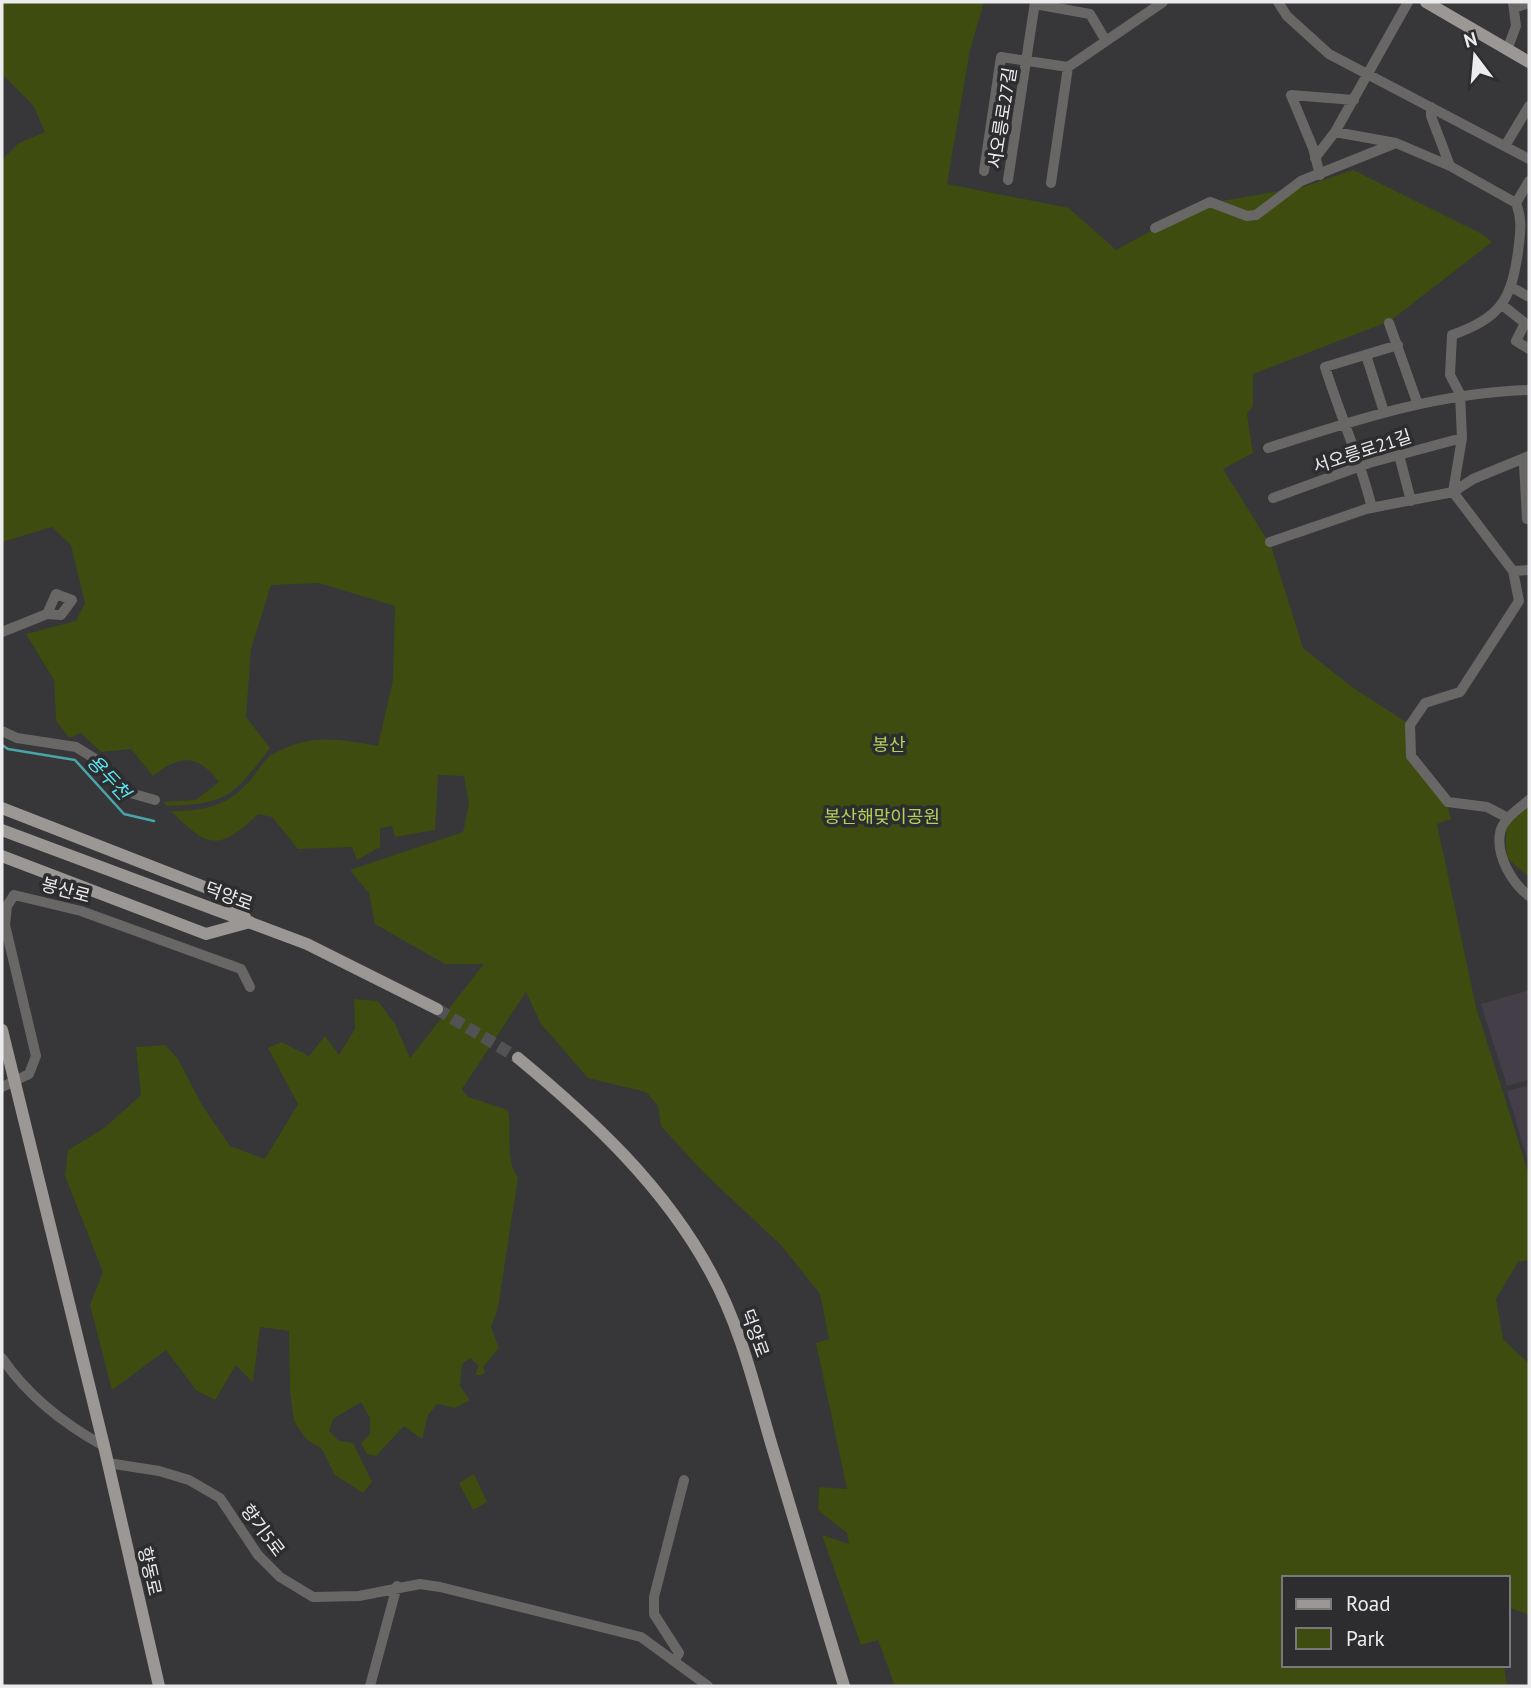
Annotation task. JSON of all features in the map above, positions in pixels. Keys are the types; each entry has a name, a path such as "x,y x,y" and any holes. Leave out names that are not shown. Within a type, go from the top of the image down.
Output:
{"main road":[{"path":"1426,2 1529,62"},
{"path":"2,808 220,894 250,922"},
{"name":"덕양로","path":"2,830 307,944 437,1009"},
{"path":"4,859 206,934 250,922"},
{"path":"2,1030 8,1084 108,1463"},
{"name":"덕양로","path":"517,1058 579,1108 625,1154 674,1214 711,1273 738,1333 844,1686"},
{"name":"향동로","path":"108,1463 159,1686"}],"street":[{"path":"1027,60 1068,67 1163,2"},
{"path":"1278,2 1287,16 1329,54 1529,159"},
{"path":"1315,158 1335,132 1408,2"},
{"path":"1035,3 1090,14 1106,41"},
{"name":"서오릉로27길","path":"1008,180 1035,3"},
{"path":"1507,50 1516,26 1514,5 1529,3"},
{"name":"서오릉로27길","path":"984,171 1001,58 1027,60"},
{"path":"1051,183 1068,67"},
{"path":"1320,175 1291,95 1354,100"},
{"path":"1505,146 1529,106"},
{"path":"1431,107 1431,116 1450,166"},
{"path":"1335,132 1396,143 1450,166 1517,203 1526,218 1513,288 1481,325 1452,335 1450,375 1460,394 1462,438 1453,492 1513,571 1519,601 1460,692 1424,703 1410,725 1411,756 1448,802 1487,807 1508,818"},
{"path":"1155,228 1210,202 1247,216 1256,215 1301,181 1396,143"},
{"path":"1517,203 1529,181"},
{"path":"1513,288 1529,297"},
{"path":"1501,304 1525,323 1516,341 1529,349"},
{"path":"1389,323 1417,402"},
{"path":"1372,508 1362,467 1325,367 1398,345"},
{"path":"1366,355 1384,412"},
{"path":"1268,448 1417,402 1460,394 1529,390"},
{"name":"서오릉로21길","path":"1273,498 1399,454 1462,438"},
{"path":"1399,454 1411,501"},
{"path":"1270,542 1372,508 1453,492 1473,479 1529,456"},
{"path":"1528,518 1524,464 1529,456"},
{"path":"1513,571 1529,569"},
{"path":"2,632 47,614"},
{"path":"2,731 17,738 76,747 97,760 127,792 155,800"},
{"path":"1529,800 1508,818 1500,832 1503,859 1516,887 1529,896"},
{"name":"봉산로","path":"8,1084 29,1074 36,1056 5,925 8,906 14,895 81,911 242,969 250,987"},
{"path":"2,1358 18,1382 57,1416 104,1446"},
{"name":"향기5로","path":"108,1463 159,1471 189,1480 220,1498 258,1555 280,1577 313,1597 359,1596 397,1586 420,1584 440,1587 640,1637 677,1657 691,1674 708,1686"},
{"path":"677,1657 654,1614 654,1597 684,1479"},
{"path":"370,1686 397,1586"}],"shaded area":[{"path":"1529,990 1529,1080 1507,1086 1481,1004"},
{"path":"1529,1085 1529,1165 1507,1091"}],"green space":[{"name":"봉산","path":"2,2 984,2 970,50 947,184 1069,208 1116,250 1199,205 1303,187 1353,170 1482,234 1492,242 1390,321 1253,374 1253,406 1247,414 1253,453 1223,469 1271,546 1303,648 1352,687 1406,722 1408,760 1448,807 1451,819 1437,824 1476,1007 1529,1175 1529,1260 1518,1262 1496,1299 1503,1339 1529,1364 1529,1615 1510,1608 1510,1576 1282,1576 1282,1667 1504,1667 1507,1686 895,1686 878,1640 861,1645 822,1535 849,1544 847,1533 818,1510 819,1487 847,1489 816,1343 829,1339 820,1294 781,1245 706,1175 661,1126 658,1106 646,1092 588,1078 541,1024 526,992 462,1089 468,1097 508,1110 510,1154 518,1177 498,1308 491,1327 499,1348 483,1367 485,1372 482,1375 475,1375 479,1366 470,1358 462,1364 460,1386 470,1400 455,1408 437,1404 428,1415 422,1439 404,1426 376,1456 367,1454 361,1443 370,1434 370,1418 361,1402 333,1419 329,1431 339,1441 353,1443 372,1482 363,1493 335,1475 322,1449 306,1439 294,1421 290,1391 289,1331 260,1327 253,1382 236,1365 215,1400 196,1390 166,1350 112,1390 90,1305 103,1272 65,1176 68,1150 103,1129 141,1095 136,1047 165,1045 178,1059 202,1105 230,1146 265,1159 298,1104 268,1048 281,1042 309,1056 325,1036 339,1055 355,1029 354,999 378,1001 395,1024 410,1058 484,964 445,964 375,924 369,893 350,870 463,832 469,804 464,776 438,775 435,830 395,837 392,826 380,828 380,847 357,860 352,847 298,849 272,817 258,814 233,835 213,841 195,832 171,811 206,808 226,801 244,787 270,756 287,747 312,740 337,740 378,746 393,680 395,606 319,583 271,585 251,649 246,717 270,748 237,787 217,799 204,803 167,806 163,802 196,800 219,782 203,766 188,760 171,764 153,776 131,749 101,752 81,733 69,738 56,720 54,680 26,634 76,621 85,603 71,545 52,527 2,542 2,160 19,143 45,132 33,105 2,74"},
{"path":"1529,800 1529,877 1507,858 1506,831 1515,813"},
{"path":"474,1474 487,1502 473,1510 459,1483"}],"waterway":[{"name":"용두천","path":"2,745 8,749 75,760 124,814 154,821"}],"tunnel":[{"path":"437,1009 518,1058"}],"park label":[{"name":"봉산해맞이공원","path":"882,816"}]}
